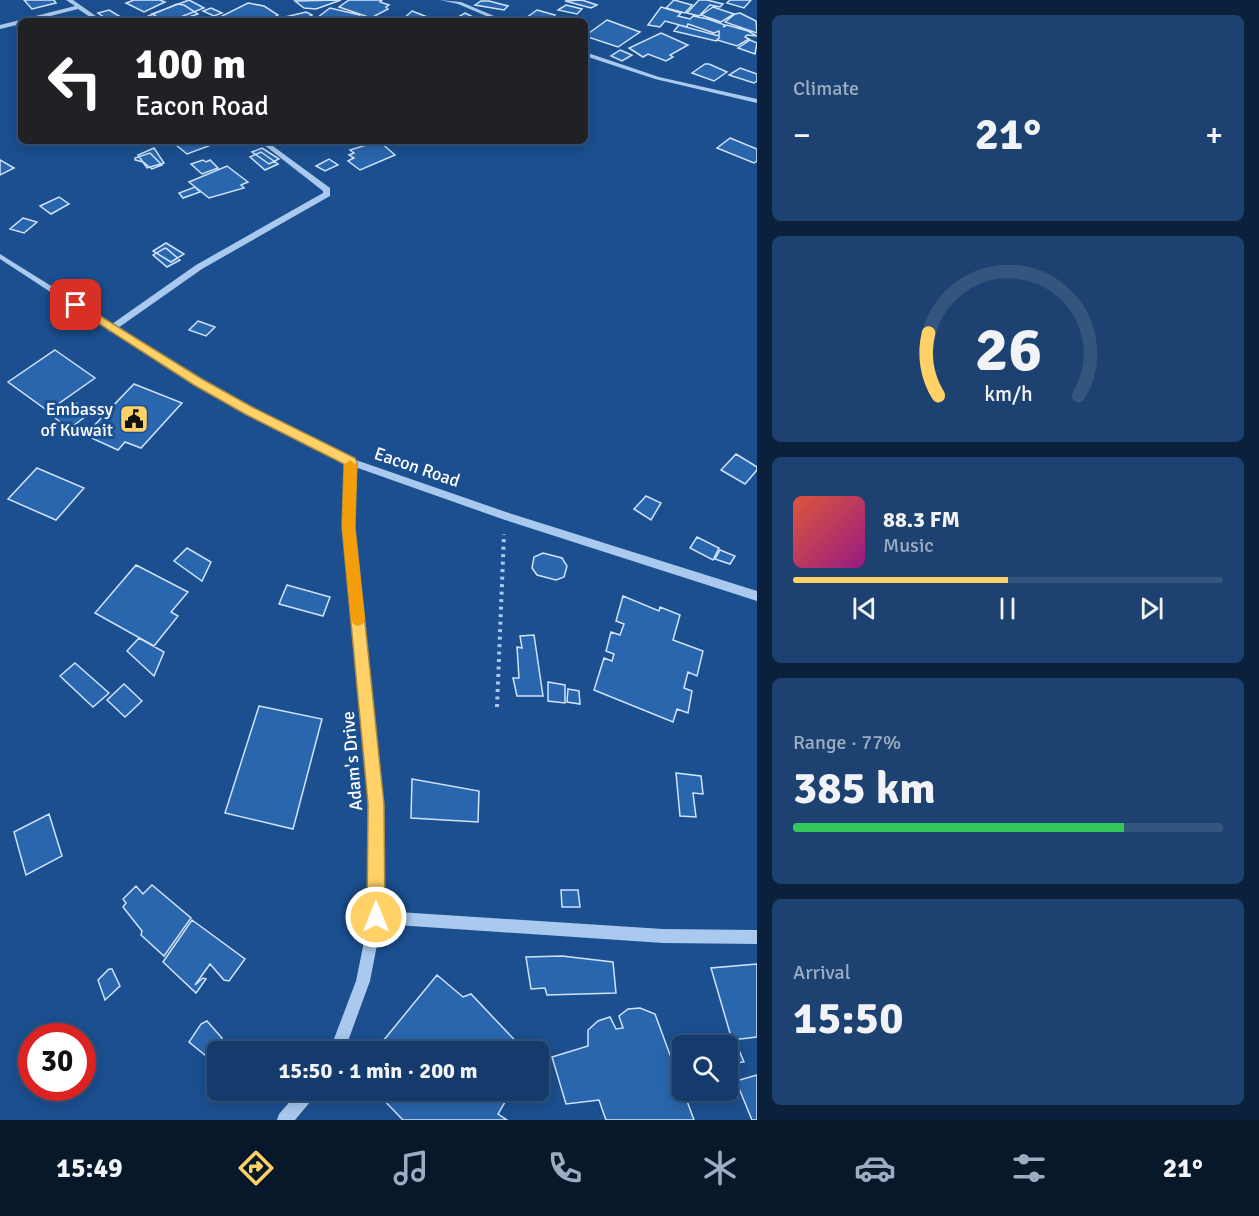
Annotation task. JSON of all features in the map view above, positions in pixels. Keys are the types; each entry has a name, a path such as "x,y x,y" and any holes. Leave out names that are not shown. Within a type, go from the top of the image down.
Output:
{"street":[{"path":"69,0 96,18"},
{"path":"443,0 459,3 496,18"},
{"path":"35,18 79,7"},
{"path":"0,27 18,22"},
{"path":"588,55 657,78 756,101"},
{"path":"111,329 199,267 327,194 327,190 266,144"},
{"name":"Eacon Road","path":"0,256 41,280 111,329 249,411 351,462 505,516 756,596"},
{"name":"Adam's Drive","path":"340,1041 363,981 376,917 376,804 348,527 351,462"},
{"path":"376,917 663,936 756,937"},
{"path":"285,1120 301,1101"}],"path":[{"path":"497,707 505,516"}],"building":[{"path":"24,0 54,0 56,3 32,9"},
{"path":"134,0 165,2 144,12 126,3"},
{"path":"189,0 204,8 178,18 159,18 152,14"},
{"path":"341,0 316,9 304,8 295,1"},
{"path":"349,0 382,0 380,2 389,5 386,7 388,9 371,18 339,7"},
{"path":"582,0 597,5 591,8 565,1"},
{"path":"674,0 692,5 685,13 666,8"},
{"path":"699,0 723,4 720,7 710,5 699,16 687,13"},
{"path":"730,0 751,0 744,8 727,3"},
{"path":"481,1 508,6 504,10 475,5"},
{"path":"248,3 264,6 278,15 273,18 220,17"},
{"path":"177,4 184,5 198,14 186,18 144,18"},
{"path":"566,5 582,9 577,14 558,10"},
{"path":"661,7 681,13 678,16 708,19 725,25 723,27 727,25 757,36 747,35 745,37 749,39 737,46 674,31 679,25 719,36 719,31 714,33 688,24 687,27 665,21 660,27 648,25"},
{"path":"713,7 734,14 721,22 701,15"},
{"path":"211,8 222,13 214,16 203,11"},
{"path":"330,8 364,18 317,18"},
{"path":"109,10 119,16 106,18 98,13"},
{"path":"537,10 555,15 554,18 526,18"},
{"path":"412,11 430,18 404,18"},
{"path":"306,12 312,15 307,18 285,17"},
{"path":"465,13 475,18 456,18"},
{"path":"740,13 756,21 757,33 725,22"},
{"path":"607,20 640,32 618,47 588,37 588,34"},
{"path":"661,33 688,45 670,55 673,57 666,61 648,54 643,57 629,48"},
{"path":"750,40 757,43 755,54 738,48"},
{"path":"620,50 632,55 622,61 611,56"},
{"path":"705,64 727,72 714,81 692,73"},
{"path":"740,68 757,74 757,81 754,83 729,75"},
{"path":"730,138 757,149 757,161 754,163 717,148"},
{"path":"175,144 214,144 187,154"},
{"path":"369,144 382,144 395,155 360,170 348,161 354,158 349,155 354,153 350,150"},
{"path":"154,148 164,163 147,168 138,155"},
{"path":"262,148 279,159 269,164 252,152"},
{"path":"261,152 278,164 265,170 250,157"},
{"path":"150,153 162,165 152,169 143,162 135,160 135,158"},
{"path":"329,159 338,165 325,171 316,166"},
{"path":"0,160 14,168 0,175"},
{"path":"203,160 206,162 210,160 218,168 202,174 191,164"},
{"path":"227,166 248,182 241,185 244,188 209,198 189,182"},
{"path":"195,187 200,192 183,198 179,193"},
{"path":"59,197 69,204 51,214 40,206"},
{"path":"23,218 37,222 24,233 10,229"},
{"path":"166,243 184,254 171,262 153,251"},
{"path":"165,248 180,260 167,267 153,255"},
{"path":"198,321 215,327 206,336 189,330"},
{"path":"55,350 95,378 48,411 8,382"},
{"name":"Embassy of Kuwait","path":"134,384 182,403 141,448 125,442 118,450 85,435"},
{"path":"75,402 90,413 69,429 54,417"},
{"path":"736,454 757,467 745,484 721,470"},
{"path":"37,468 84,488 56,520 8,499"},
{"path":"646,496 661,503 651,520 634,509"},
{"path":"697,537 719,548 713,560 690,548"},
{"path":"187,548 211,562 202,581 174,561"},
{"path":"720,550 735,556 730,564 715,559"},
{"path":"543,553 562,558 567,566 564,577 556,580 537,575 532,568 534,557"},
{"path":"136,565 188,592 171,612 178,616 154,646 95,613"},
{"path":"287,585 330,597 323,616 279,604"},
{"path":"623,596 659,611 660,607 680,615 673,640 703,651 697,676 688,672 684,688 692,691 688,713 677,709 673,722 594,690 604,658 612,661 614,654 606,651 611,632 620,635 624,624 616,621"},
{"path":"534,635 543,696 517,696 513,678 519,678 517,647 522,648 520,636"},
{"path":"139,638 164,652 154,676 127,651"},
{"path":"75,663 109,693 93,707 60,676"},
{"path":"548,682 565,685 565,703 548,701"},
{"path":"124,684 142,701 125,717 107,700"},
{"path":"568,689 579,691 580,704 567,702"},
{"path":"259,706 322,719 293,829 225,813"},
{"path":"676,773 701,776 703,794 693,793 696,817 680,816"},
{"path":"412,779 479,791 478,822 411,818"},
{"path":"49,814 62,856 26,875 14,832"},
{"path":"152,885 191,918 164,956 141,935 142,931 123,907 126,903 123,899 136,886 143,894"},
{"path":"561,890 578,890 580,907 562,907"},
{"path":"192,920 245,959 229,981 224,980 210,964 195,985 203,978 206,979 196,993 163,962"},
{"path":"562,956 613,962 616,993 547,995 545,988 531,989 526,957"},
{"path":"757,964 757,1037 738,1039 738,1035 731,1035 711,968"},
{"path":"109,969 112,969 120,986 105,1000 98,980"},
{"path":"437,975 463,997 471,994 516,1041 383,1041"},
{"path":"640,1008 655,1014 672,1060 672,1101 687,1101 694,1120 606,1120 599,1100 566,1104 552,1057 588,1046 588,1030 598,1021 610,1017 616,1029 623,1028 619,1016 628,1009"},
{"path":"207,1021 222,1038 220,1041 207,1041 207,1057 189,1042 201,1024"},
{"path":"738,1048 744,1062 738,1063"},
{"path":"757,1075 757,1120 752,1120 738,1086 738,1080"},
{"path":"385,1101 506,1101 498,1114 507,1120 403,1120"}],"slow traffic":[{"path":"350,465 348,527 358,619"}],"place":[{"name":"Embassy of Kuwait","path":"134,419"}],"route":[{"path":"76,305 198,382 249,411 351,462 348,527 376,804 376,917"}]}
